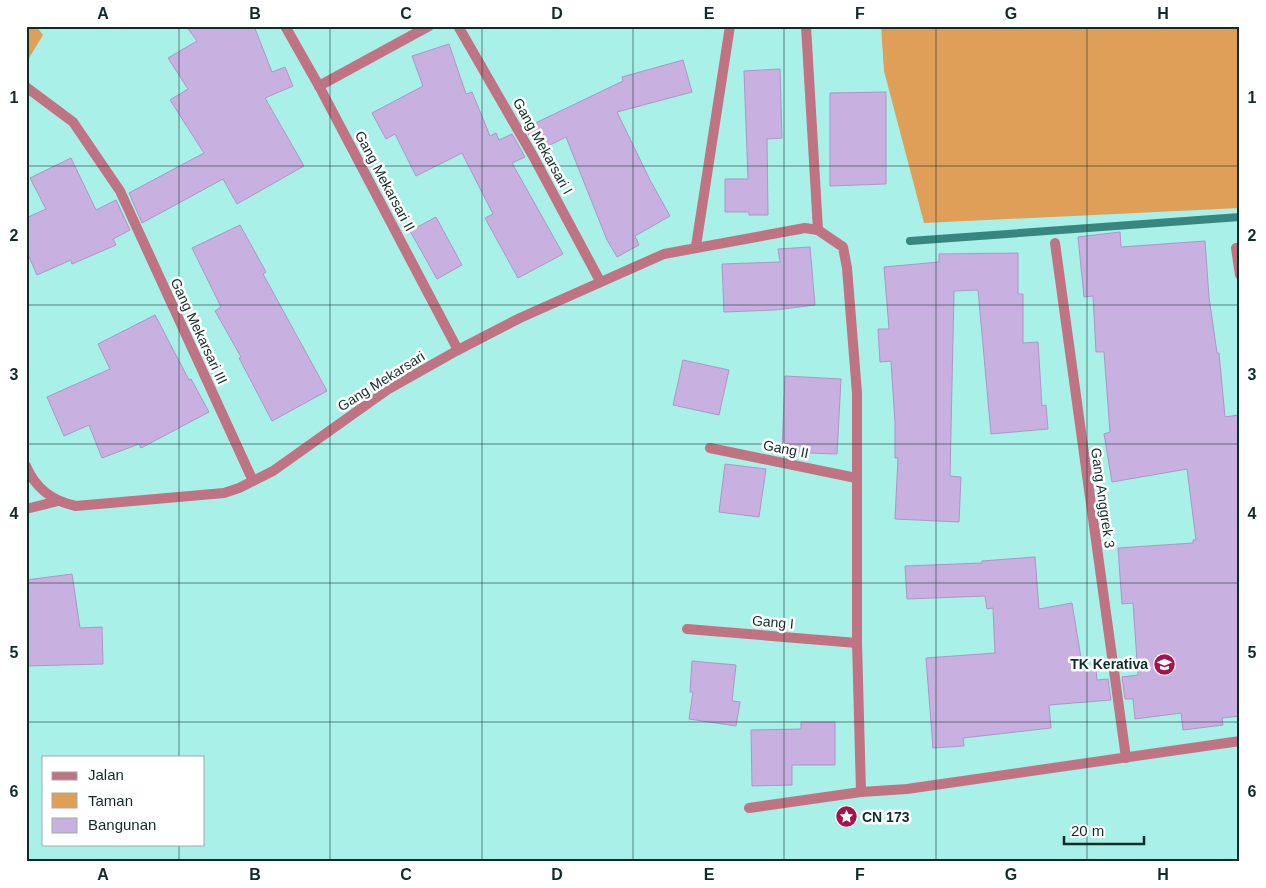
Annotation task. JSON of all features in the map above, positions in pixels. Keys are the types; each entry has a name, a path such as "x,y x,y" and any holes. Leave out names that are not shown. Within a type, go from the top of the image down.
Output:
{"street":[{"name":"Gang Mekarsari II","path":"285,26 320,86 458,350"},
{"path":"320,86 429,26"},
{"name":"Gang Mekarsari I","path":"458,26 534,156 600,281"},
{"path":"692,247 730,26"},
{"path":"806,26 818,230 843,247 847,268 857,393 857,643 861,792"},
{"name":"Gang Mekarsari III","path":"26,87 73,122 120,191 253,481"},
{"name":"Gang Mekarsari","path":"58,501 85,507 224,493 253,481 291,459 387,390 520,318 600,281 664,254 692,247 793,229 818,230"},
{"name":"Gang Anggrek 3","path":"1055,243 1126,758"},
{"path":"1236,248 1240,275"},
{"name":"Gang II","path":"710,448 856,478"},
{"path":"26,466 42,491 58,501"},
{"path":"26,509 58,501"},
{"name":"Gang I","path":"687,629 857,643"},
{"path":"749,808 861,792 907,789 1240,742"}],"green space":[{"path":"26,26 36,26 43,35 26,63"},
{"path":"881,26 1240,26 1240,208 924,223 884,71"}],"building":[{"path":"186,26 254,26 272,72 285,67 293,86 265,98 304,166 237,204 223,179 142,223 129,193 204,153 170,100 188,89 168,58 197,41"},
{"path":"449,44 466,94 472,92 490,136 496,133 499,140 512,134 525,157 512,163 563,254 518,278 485,218 493,214 462,153 416,176 395,134 386,139 372,113 423,86 412,56"},
{"path":"683,60 692,92 617,112 670,216 635,236 639,245 617,257 607,240 566,137 538,151 525,128 623,81 622,77"},
{"path":"780,69 782,138 767,139 768,215 749,215 749,212 725,212 725,179 748,179 744,71"},
{"path":"886,92 886,184 830,186 830,93"},
{"path":"71,158 96,210 116,200 130,230 113,239 116,245 72,264 71,260 37,275 26,250 26,218 46,209 30,178"},
{"path":"436,217 462,265 437,279 410,231"},
{"path":"240,225 266,272 263,274 327,391 272,421 239,358 241,357 215,311 221,307 192,248"},
{"path":"1120,232 1121,247 1205,241 1209,297 1217,353 1219,353 1225,417 1238,415 1240,444 1240,716 1222,718 1223,725 1183,730 1181,713 1135,719 1133,699 1125,699 1122,677 1138,675 1133,603 1122,604 1118,548 1193,543 1193,540 1196,540 1187,469 1112,482 1104,434 1110,432 1104,352 1096,352 1093,296 1084,297 1078,237"},
{"path":"810,247 815,305 775,310 724,312 722,264 780,262 778,249"},
{"path":"1018,253 1018,294 1023,294 1023,343 1038,342 1042,406 1046,405 1048,429 991,434 978,290 954,291 950,476 961,477 959,522 895,519 898,458 895,458 891,361 880,362 878,329 889,329 884,267 939,262 939,254"},
{"path":"155,315 189,380 191,379 209,412 141,448 139,444 102,458 89,425 64,436 47,397 110,369 98,344"},
{"path":"683,360 729,370 719,415 673,405"},
{"path":"785,376 841,379 837,454 782,452"},
{"path":"725,464 766,469 759,517 719,512"},
{"path":"1035,557 1039,609 1072,603 1083,670 1096,669 1097,680 1108,679 1111,700 1049,705 1051,728 963,738 964,746 933,748 926,658 995,653 993,608 987,609 985,596 907,599 905,566 982,563 982,561"},
{"path":"72,574 80,628 102,627 103,664 26,666 26,580"},
{"path":"692,661 736,665 732,701 740,702 736,726 689,719 693,692 690,692"},
{"path":"801,722 835,722 835,765 792,765 792,785 752,786 751,730 801,729"}],"waterway":[{"path":"910,241 1240,217"}],"place":[{"name":"TK Kerativa","path":"1164,664"},
{"name":"CN 173","path":"846,817"}]}
